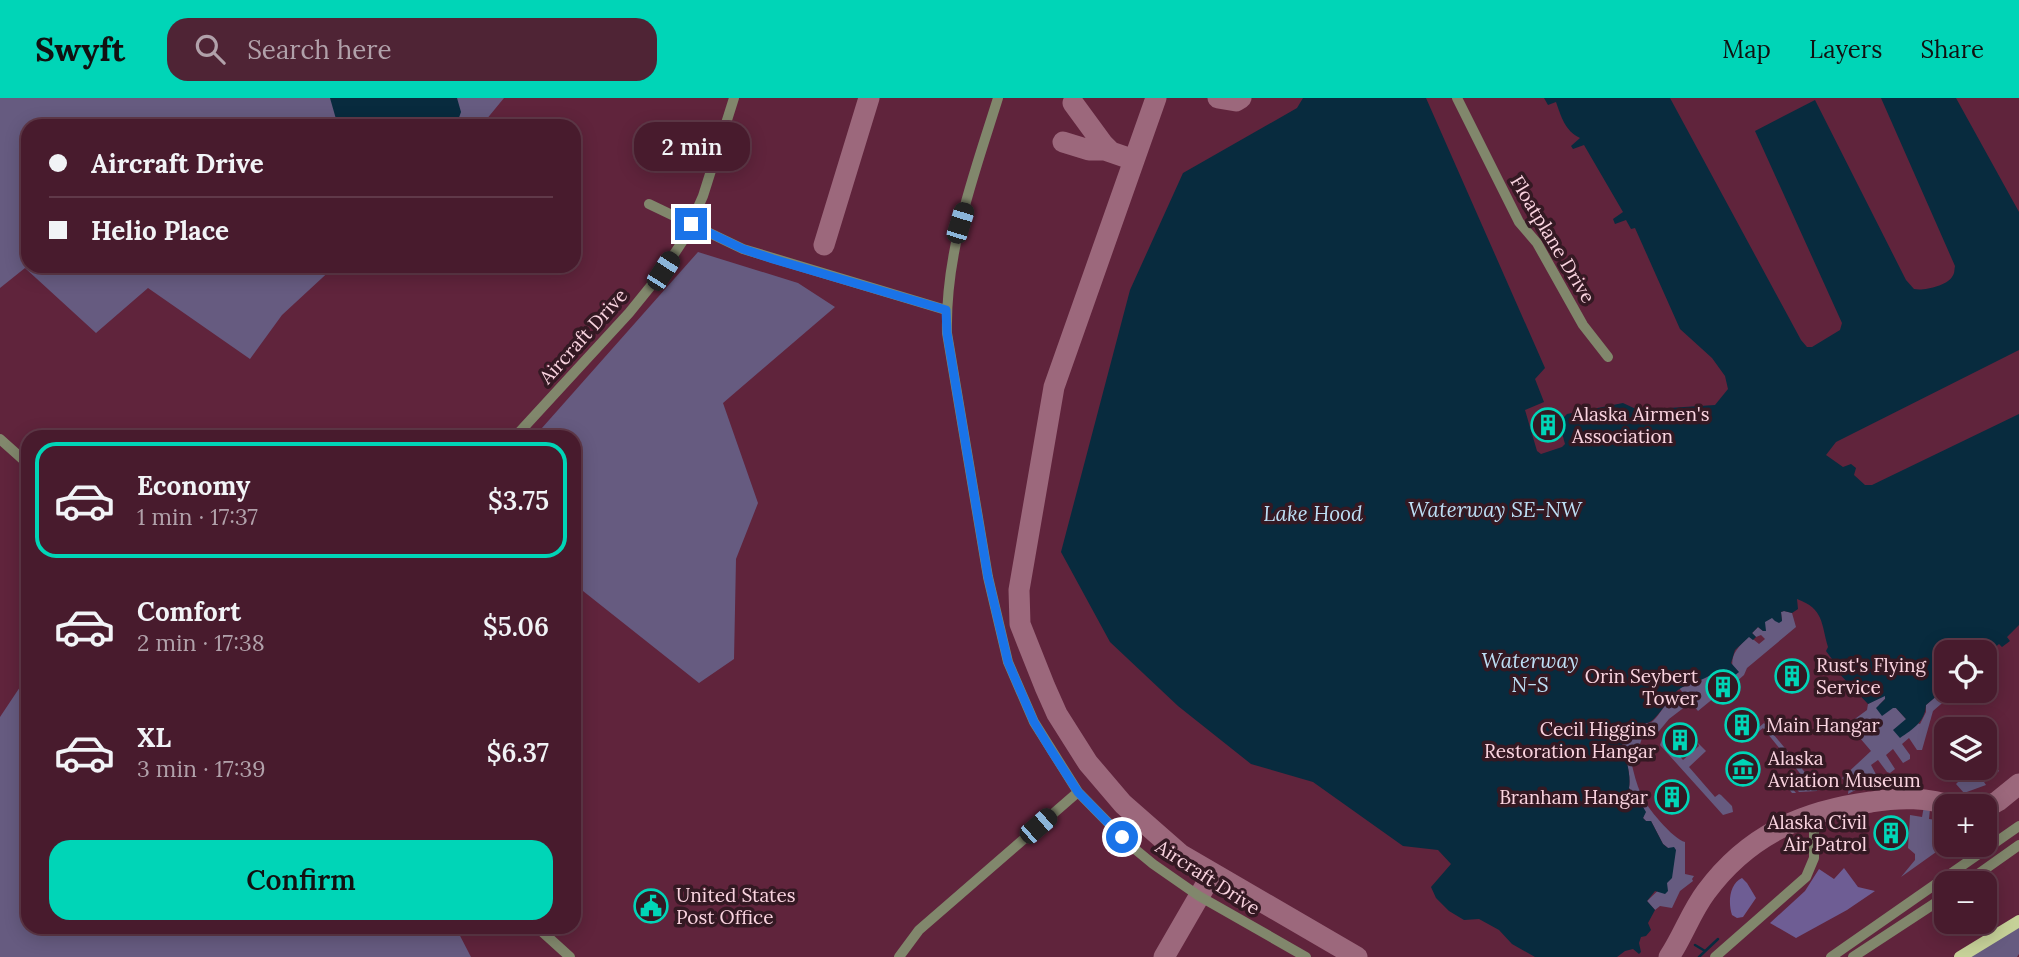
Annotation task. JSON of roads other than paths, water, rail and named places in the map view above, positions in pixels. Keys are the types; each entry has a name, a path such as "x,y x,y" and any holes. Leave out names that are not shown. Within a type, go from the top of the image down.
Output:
{"main road":[{"path":"1960,957 2019,921"}],"street":[{"name":"Aircraft Drive","path":"521,430 629,313 663,271 691,224 707,184 734,98"},
{"name":"Aircraft Drive","path":"998,98 960,223 946,310 947,333 988,577 1008,662 1034,722 1078,792 1115,831 1153,864 1199,897 1307,957"},
{"name":"Floatplane Drive","path":"1457,98 1519,222 1537,243 1583,325 1608,357"},
{"path":"649,204 743,249 946,310"},
{"path":"0,439 21,458"},
{"path":"899,957 919,930 1078,792"},
{"path":"1831,957 2019,826"},
{"path":"1715,957 1806,877 1814,858 1814,831"},
{"path":"1982,871 2019,845"},
{"path":"1853,957 1934,904"},
{"path":"545,934 570,957"}],"water":[{"path":"330,98 457,98 461,112 458,119 336,119"},
{"name":"Lake Hood","path":"1303,98 1426,98 1545,368 1535,379 1544,402 1525,410 1537,451 1541,454 1565,444 1559,422 1567,414 1623,403 1638,410 1715,405 1728,389 1725,376 1712,358 1680,329 1635,228 1631,229 1626,220 1615,224 1613,219 1623,212 1584,145 1573,149 1571,146 1580,138 1567,127 1556,102 1548,105 1544,98 1670,98 1807,347 1812,347 1840,330 1842,323 1755,131 1815,100 1906,280 1914,289 1945,283 1953,276 1955,266 1881,98 1956,98 2019,212 2019,350 1836,442 1826,455 1843,467 1851,464 1856,468 1854,475 1865,485 1872,485 2019,414 2019,625 2007,637 2010,641 2002,647 1999,644 1997,646 1997,640 1934,640 1934,698 1926,705 1918,725 1900,738 1893,730 1906,719 1896,708 1882,716 1876,708 1885,696 1868,704 1833,667 1835,663 1826,651 1828,647 1817,612 1797,599 1798,609 1792,613 1781,612 1782,621 1779,623 1772,618 1765,622 1766,631 1758,627 1752,633 1756,637 1753,640 1749,637 1735,650 1731,663 1739,672 1734,676 1722,669 1685,686 1674,693 1651,722 1636,723 1638,730 1635,733 1628,729 1625,731 1623,735 1629,740 1621,747 1628,768 1629,788 1639,806 1646,812 1643,818 1651,821 1663,844 1676,850 1672,878 1667,883 1668,891 1665,894 1655,891 1647,901 1655,910 1648,923 1651,930 1641,937 1639,954 1633,949 1617,957 1535,957 1512,944 1499,930 1479,919 1464,920 1449,911 1436,898 1431,887 1451,864 1438,850 1403,846 1313,782 1251,764 1178,706 1110,642 1061,552 1130,290 1183,173 1297,108"}],"waterway":[{"path":"1699,957 1718,939"},
{"path":"1695,945 1705,951"}],"place":[{"name":"Alaska Airmen's Association","path":"1548,425"},
{"name":"Rust's Flying Service","path":"1792,676"},
{"name":"Orin Seybert Tower","path":"1723,687"},
{"name":"Main Hangar","path":"1742,725"},
{"name":"Cecil Higgins Restoration Hangar","path":"1680,740"},
{"name":"Alaska Aviation Museum","path":"1743,769"},
{"name":"Branham Hangar","path":"1672,797"},
{"name":"Alaska Civil Air Patrol","path":"1891,833"},
{"name":"United States Post Office","path":"651,906"}],"water label":[{"name":"Waterway SE-NW","path":"1495,509"},
{"name":"Waterway N-S","path":"1530,672"}]}
